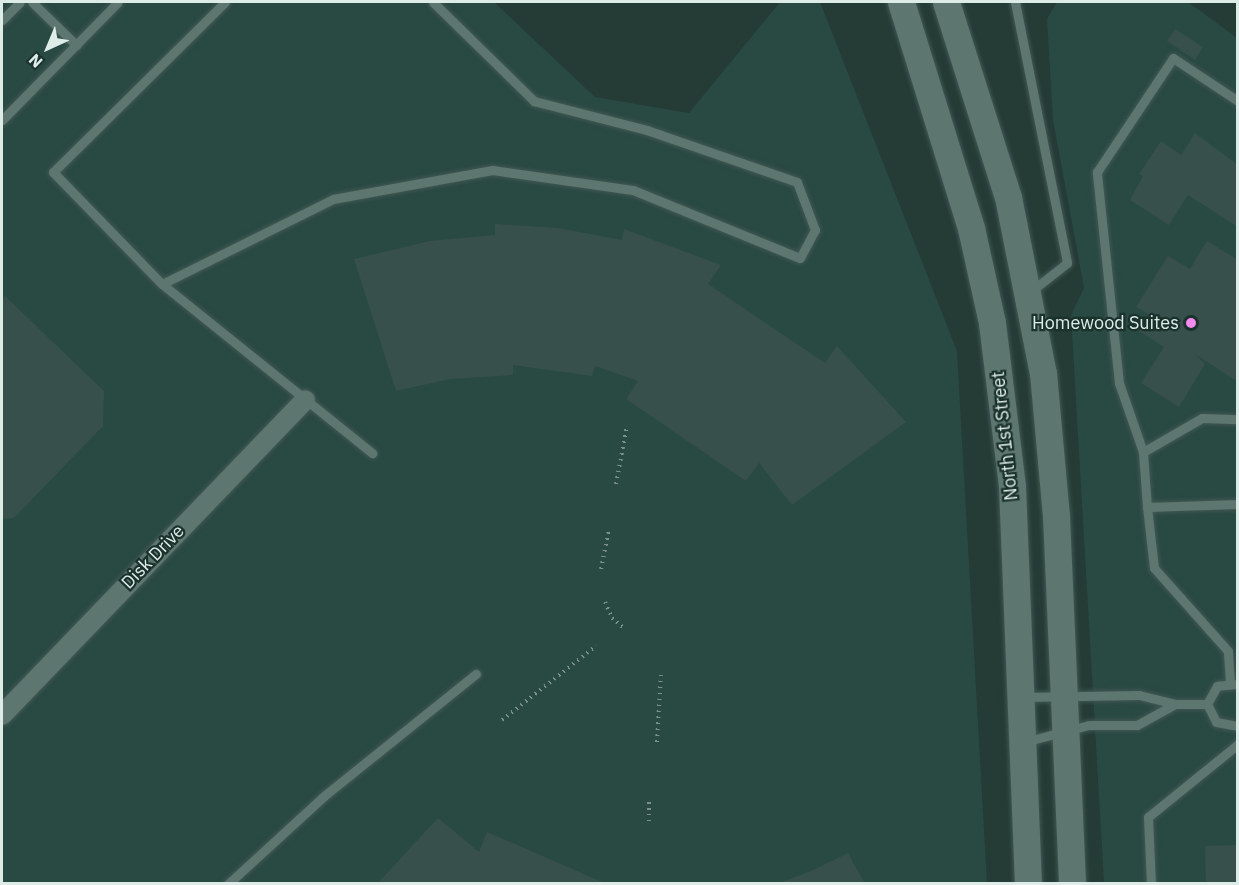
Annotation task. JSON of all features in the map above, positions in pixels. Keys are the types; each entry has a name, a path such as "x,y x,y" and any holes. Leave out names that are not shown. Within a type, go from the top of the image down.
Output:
{"main road":[{"name":"North 1st Street","path":"901,2 968,217 992,323 1012,486 1023,697 1028,884"},
{"path":"946,2 1008,197 1043,373 1056,516 1072,884"}],"street":[{"name":"Disk Drive","path":"2,715 305,400"}],"lane":[{"path":"2,20 20,2"},
{"path":"32,2 76,45"},
{"path":"2,120 118,2"},
{"path":"225,2 53,172 162,285 372,453"},
{"path":"162,285 333,199 492,170 633,190 800,258 815,230 797,182 647,130 534,101 433,2"},
{"path":"1015,2 1067,263 1028,293"},
{"path":"1207,704 1216,686 1234,683 1228,651 1154,568 1143,452 1119,383 1097,172 1173,58 1238,101"},
{"path":"1143,452 1202,418 1238,419"},
{"path":"1147,507 1238,504"},
{"path":"228,884 324,796 476,674"},
{"path":"1023,697 1139,695 1176,704 1207,704"},
{"path":"1024,742 1065,729 1137,725 1176,704"},
{"path":"1151,884 1148,817 1238,743 1236,727 1216,723 1207,704"}],"path":[{"path":"616,484 627,426"},
{"path":"601,569 609,530"},
{"path":"604,602 612,618 625,629"},
{"path":"502,720 596,646"},
{"path":"657,742 661,675"},
{"path":"649,802 649,824"}],"shaded area":[{"path":"2,2 494,2 595,97 689,113 780,2 820,2 957,351 987,883 2,884"},
{"path":"1057,2 1188,2 1237,38 1237,883 1104,883 1071,315 1084,288 1053,120 1047,19"}],"building":[{"path":"1175,29 1203,47 1195,60 1167,41"},
{"path":"1195,133 1238,165 1238,227 1188,195 1169,225 1130,200 1143,176 1139,174 1161,141 1181,155"},
{"path":"495,224 558,228 622,240 624,229 721,265 708,284 825,363 837,346 906,422 792,505 759,463 746,481 626,399 638,381 595,366 592,376 513,365 513,375 450,379 396,391 354,259 430,241 495,235"},
{"name":"Homewood Suites","path":"1207,241 1238,260 1238,377 1235,380 1195,354 1205,364 1179,407 1141,383 1164,347 1139,331 1150,315 1136,307 1168,256 1190,269"},
{"path":"5,296 104,391 103,426 14,518 2,519 2,300"},
{"path":"438,818 479,852 487,832 607,884 377,884"},
{"path":"1238,845 1238,884 1206,884 1205,846"},
{"path":"848,853 865,884 777,884 811,871"}],"place":[{"name":"Homewood Suites","path":"1191,323"}]}
